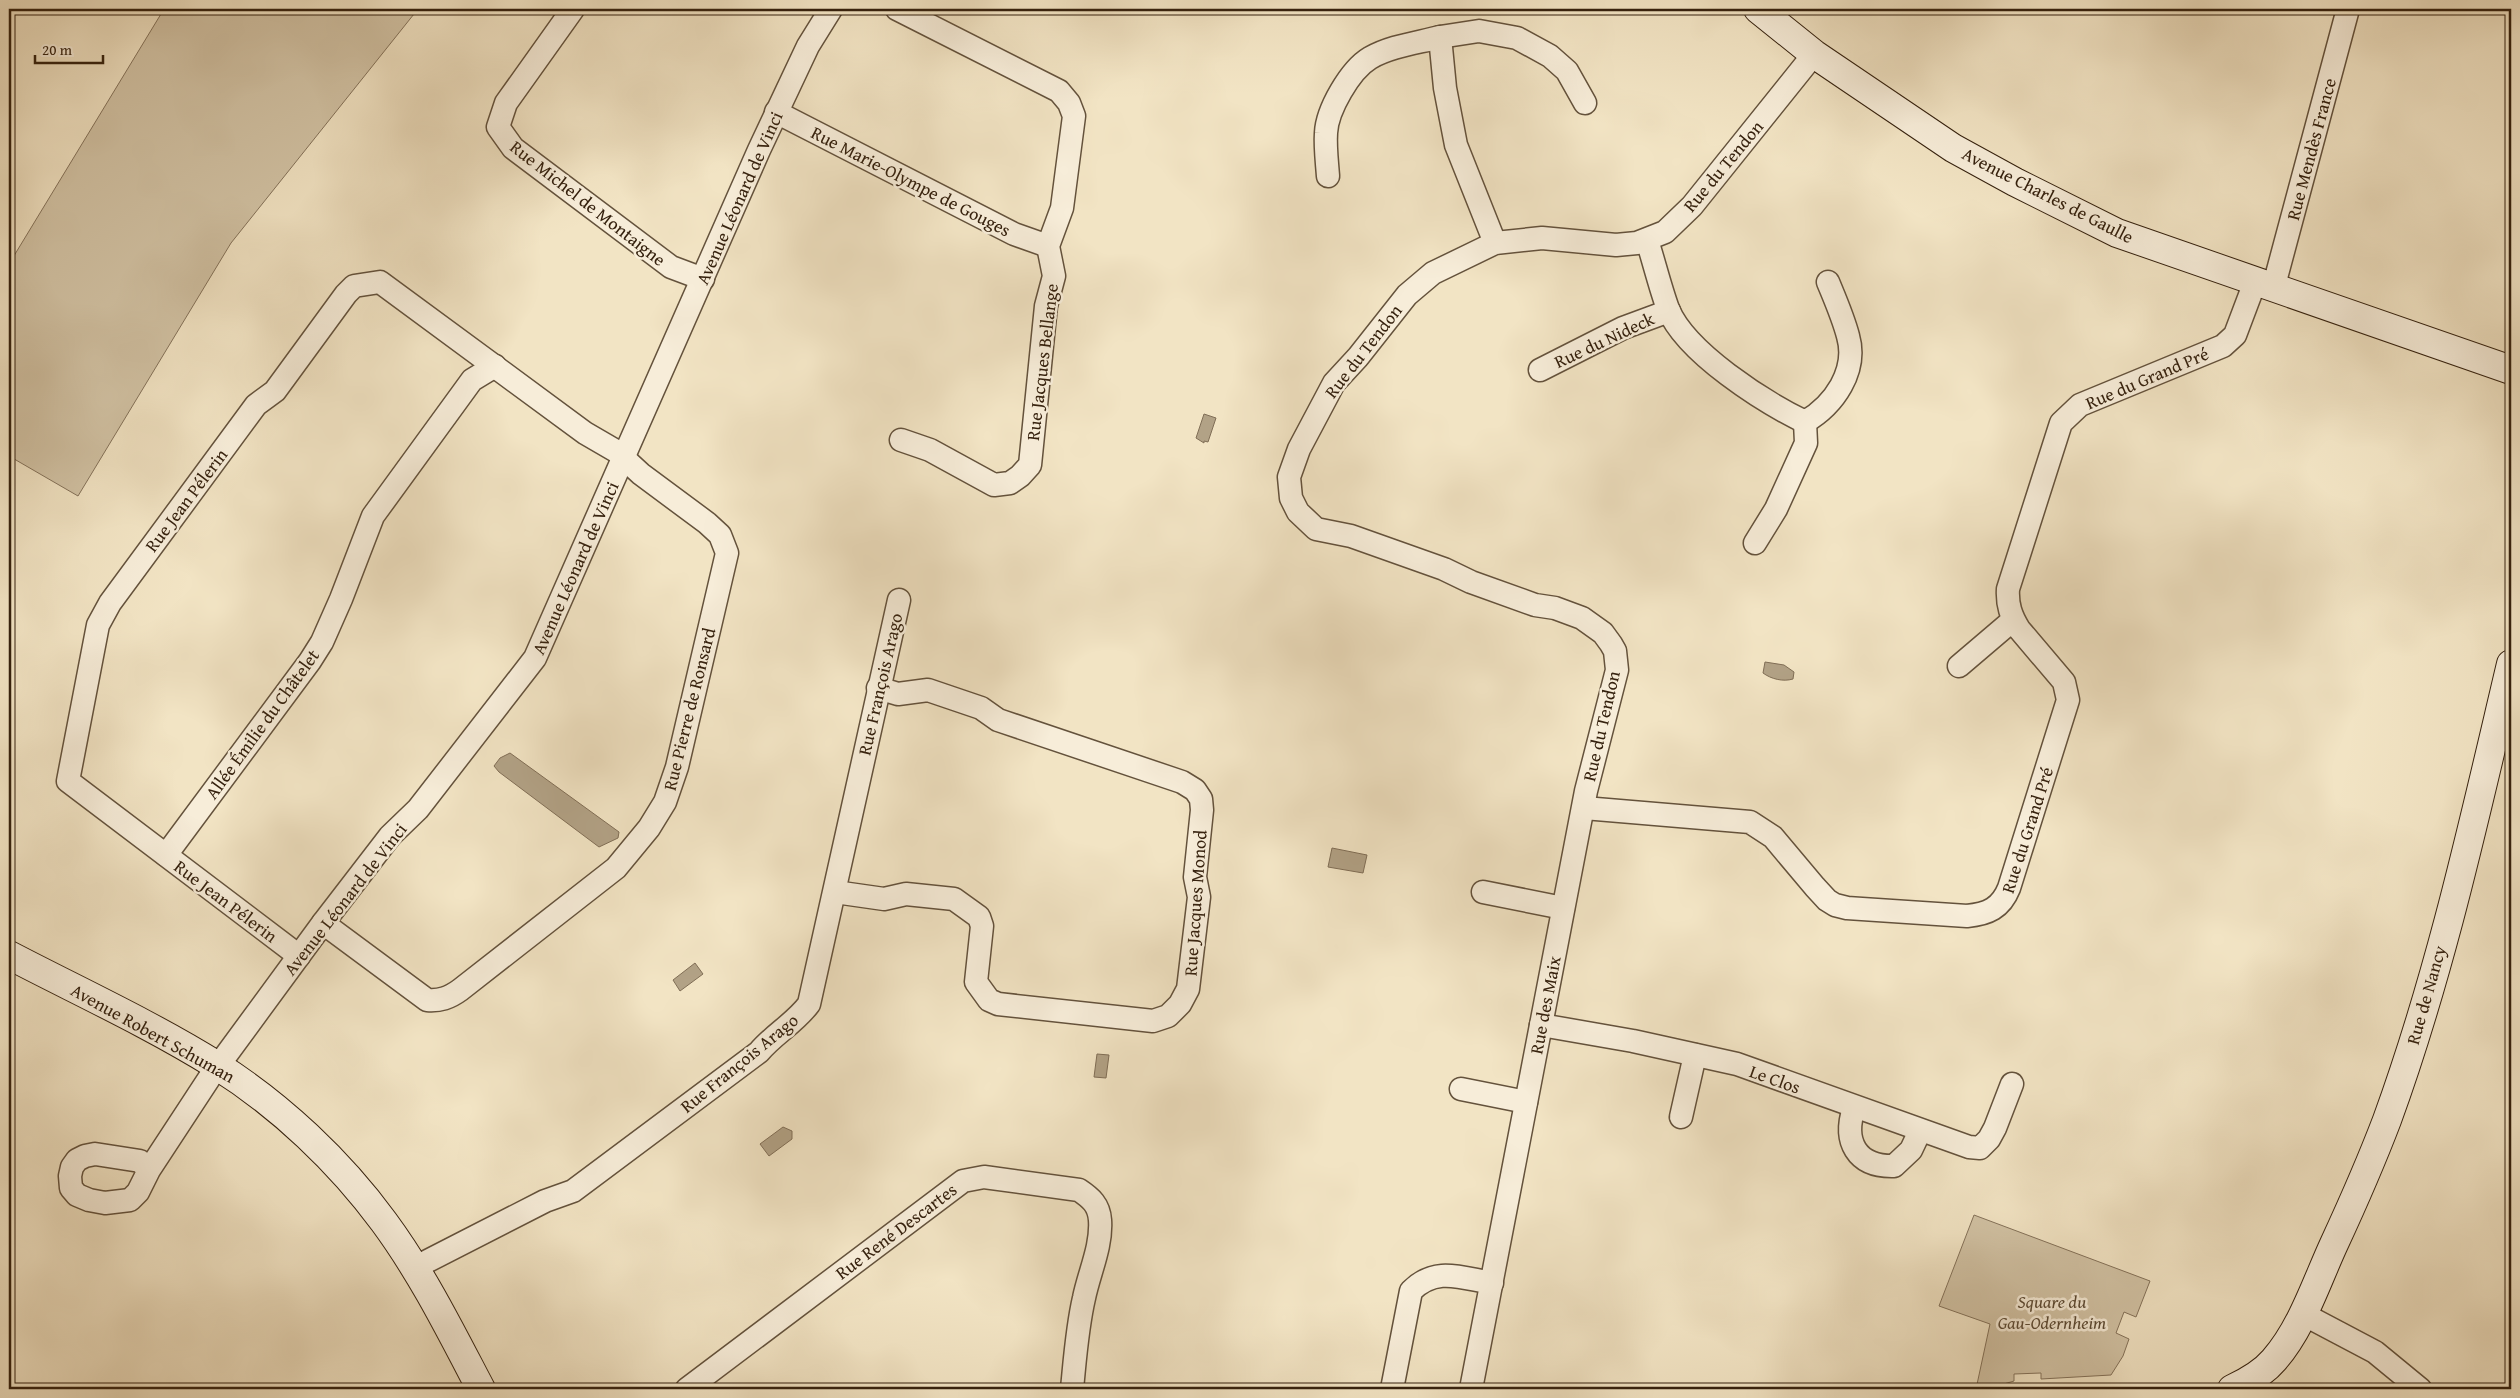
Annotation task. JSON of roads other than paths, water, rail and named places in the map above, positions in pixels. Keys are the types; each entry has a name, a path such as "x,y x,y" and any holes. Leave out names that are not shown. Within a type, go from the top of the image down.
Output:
{"street":[{"name":"Rue Michel de Montaigne","path":"574,9 506,103 498,127 513,148 671,268 703,279"},
{"name":"Avenue Léonard de Vinci","path":"149,1170 218,1066 323,923 390,836 418,809 535,658 776,112 808,46 831,9"},
{"path":"897,9 1059,91 1069,103 1074,116 1062,208 1048,246"},
{"name":"Avenue Charles de Gaulle","path":"1758,9 1814,54 1922,128 2015,182 2117,233 2264,286 2511,370"},
{"name":"Rue Mendès France","path":"2264,286 2348,9"},
{"path":"1328,176 1326,132 1337,97 1353,74 1369,59 1395,48 1440,37 1479,31 1517,38 1550,56 1567,71 1585,103"},
{"path":"1440,37 1445,88 1456,145 1495,243"},
{"name":"Rue du Tendon","path":"1584,808 1586,791 1617,670 1615,651 1603,634 1582,618 1555,608 1535,606 1471,582 1435,565 1351,536 1316,529 1298,512 1291,498 1289,476 1299,450 1334,383 1358,357 1407,294 1434,273 1495,243 1542,238 1616,245 1637,243 1665,232 1692,206 1814,54"},
{"name":"Rue Marie-Olympe de Gouges","path":"776,112 1014,234 1048,246"},
{"name":"Rue du Nideck","path":"1647,240 1669,311 1685,334 1713,363 1757,394 1805,422"},
{"name":"Rue Jacques Bellange","path":"901,440 930,450 994,485 1010,483 1030,465 1046,306 1054,276 1048,246"},
{"name":"Rue Jean Pélerin","path":"299,956 68,781 98,626 110,603 256,405 275,392 354,286 380,282 585,433 624,459"},
{"path":"1755,542 1776,509 1806,443 1805,422 1822,412 1838,393 1849,366 1849,338 1828,282"},
{"name":"Rue du Grand Pré","path":"1584,808 1750,822 1773,837 1827,900 1847,908 1967,916 1990,911 2005,899 2068,700 2064,682 2013,620 2008,601 2008,589 2061,423 2080,405 2223,346 2235,335 2264,286"},
{"name":"Rue du Nideck","path":"1540,370 1623,328 1669,311"},
{"name":"Allée Émilie du Châtelet","path":"166,855 310,661 322,642 373,516 386,495 472,380 495,366"},
{"name":"Rue Pierre de Ronsard","path":"323,923 427,1000 438,1001 450,998 616,868 629,854 661,808 677,767 727,553 720,535 707,523 624,459"},
{"name":"Rue François Arago","path":"416,1267 545,1201 573,1191 759,1052 772,1037 799,1018 809,1004 899,600"},
{"path":"1959,666 2013,620"},
{"name":"Rue de Nancy","path":"2232,1389 2250,1380 2273,1362 2288,1343 2303,1314 2369,1166 2418,1027 2459,879 2511,664"},
{"name":"Rue Jacques Monod","path":"835,892 884,899 906,894 954,899 980,917 982,926 976,982 989,1000 998,1004 1153,1021 1168,1016 1180,1004 1188,989 1199,897 1195,877 1202,810 1201,799 1195,790 1182,782 998,720 981,708 928,690 898,694 878,688"},
{"name":"Rue des Maix","path":"1472,1389 1563,908 1584,808"},
{"path":"1483,892 1563,908"},
{"name":"Avenue Robert Schuman","path":"9,955 154,1030 218,1066 273,1106 336,1166 384,1221 416,1267 441,1310 481,1389"},
{"name":"Le Clos","path":"1542,1025 1633,1041 1737,1064 1854,1108 1969,1147 1980,1148 1989,1139 1996,1128 2012,1084"},
{"path":"1681,1117 1695,1055"},
{"path":"1461,1089 1526,1102"},
{"path":"1854,1108 1849,1123 1852,1142 1858,1154 1869,1163 1894,1166 1912,1150 1920,1131"},
{"name":"Rue René Descartes","path":"687,1389 963,1181 984,1177 1079,1190 1097,1206 1100,1221 1093,1266 1080,1320 1072,1389"},
{"path":"1392,1389 1412,1291 1422,1281 1443,1274 1492,1283"},
{"path":"2303,1314 2375,1352 2420,1389"}],"park label":[{"name":"Square du Gau-Odernheim","path":"2052,1311"}]}
